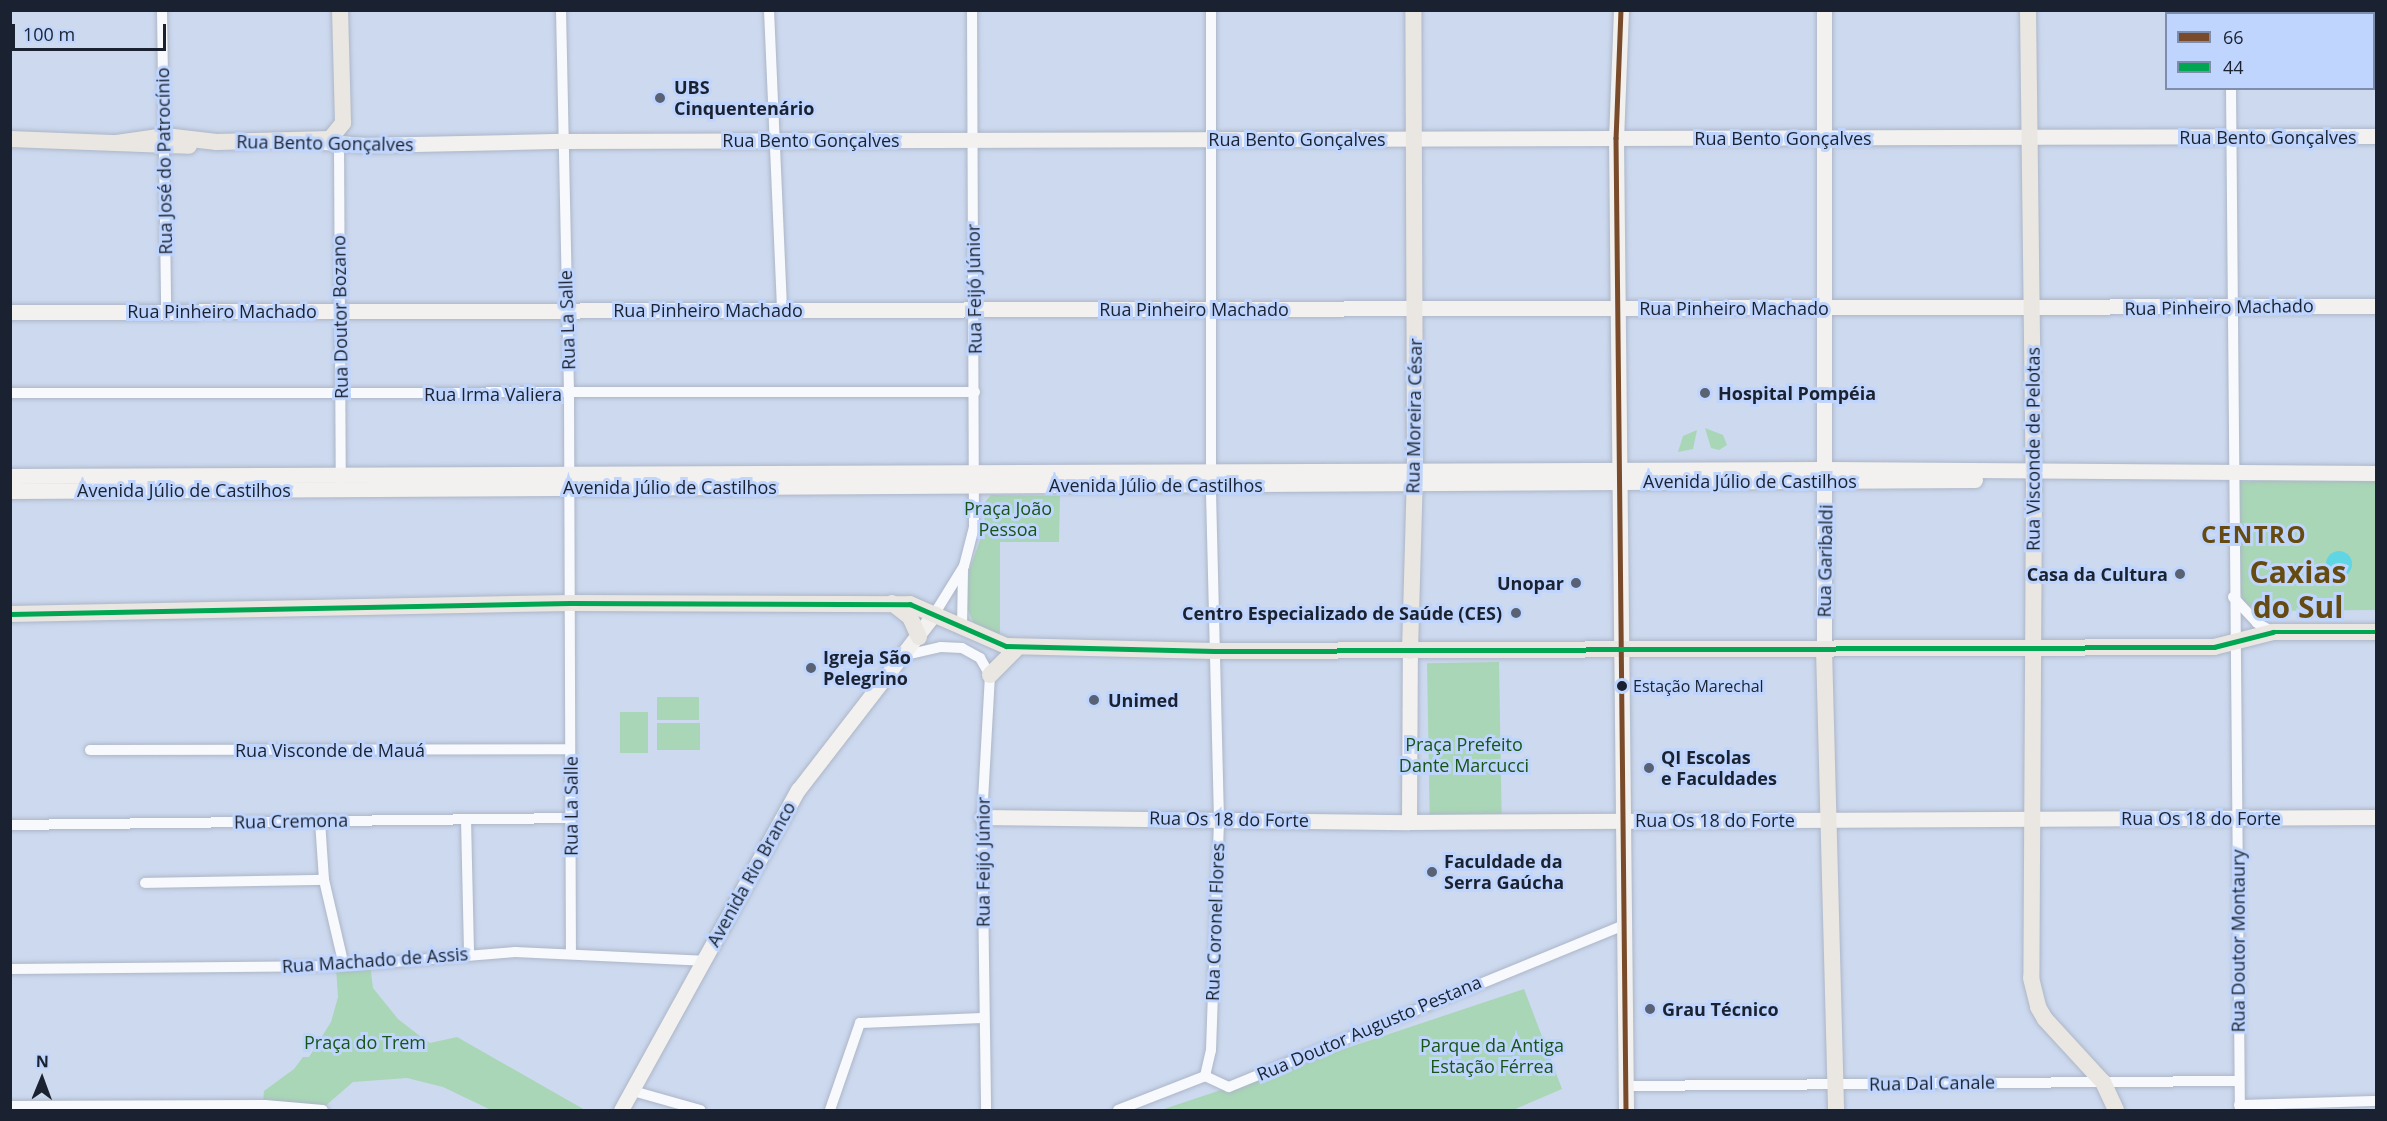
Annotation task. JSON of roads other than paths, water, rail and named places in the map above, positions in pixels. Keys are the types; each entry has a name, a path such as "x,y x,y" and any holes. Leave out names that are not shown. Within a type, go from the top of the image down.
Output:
{"main road":[{"path":"331,143 343,123 340,10"},
{"name":"Rua Moreira César","path":"1410,651 1415,309 1413,10"},
{"name":"Rua Visconde de Pelotas","path":"2028,10 2034,476 2031,819 2033,994 2045,1019 2103,1082 2116,1110"},
{"name":"Rua Bento Gonçalves","path":"10,139 117,143 331,143"},
{"path":"10,614 570,603 892,603 916,605 962,627 1017,648 1214,651 1621,652 2033,645 2214,647 2273,633 2376,632"},
{"path":"892,603 910,617 919,637"},
{"path":"990,675 1017,648"},
{"name":"Rua Garibaldi","path":"1824,649 1826,820 1836,1110"}],"street":[{"name":"Rua José do Patrocínio","path":"162,10 166,312"},
{"name":"Rua La Salle","path":"561,10 566,310 570,394 571,954"},
{"path":"769,10 782,310"},
{"name":"Rua Feijó Júnior","path":"962,627 964,566 974,527 975,479 972,10"},
{"name":"Rua Coronel Flores","path":"1205,1076 1211,1050 1219,820 1211,478 1213,139 1211,10"},
{"path":"1621,10 1616,138 1620,308 1621,820 1626,1110"},
{"name":"Rua Garibaldi","path":"1824,10 1826,308 1824,649"},
{"name":"Rua Doutor Montaury","path":"2231,90 2233,643 2238,818 2240,1108"},
{"path":"343,123 365,145"},
{"name":"Rua Bento Gonçalves","path":"331,143 365,145 775,140 2376,136"},
{"name":"Rua Doutor Bozano","path":"331,143 340,311 341,482"},
{"name":"Rua Pinheiro Machado","path":"10,312 1620,308 2031,310 2376,306"},
{"name":"Rua Irma Valiera","path":"10,393 975,392"},
{"name":"Avenida Júlio de Castilhos","path":"13,483 2373,474"},
{"name":"Rua Feijó Júnior","path":"935,613 964,566"},
{"path":"2233,597 2257,623 2273,633"},
{"name":"Avenida Rio Branco","path":"621,1110 798,790 906,654 935,613"},
{"path":"906,654 941,647 969,650 980,658 990,675"},
{"name":"Rua Moreira César","path":"1409,822 1410,651"},
{"name":"Rua Feijó Júnior","path":"986,1110 982,817 990,675"},
{"name":"Rua Visconde de Mauá","path":"90,750 570,749"},
{"name":"Rua Os 18 do Forte","path":"982,817 1409,822 2376,817"},
{"name":"Rua Cremona","path":"10,825 571,818"},
{"path":"466,819 469,954"},
{"path":"320,821 324,880 344,966"},
{"path":"145,883 324,880"},
{"name":"Rua Doutor Augusto Pestana","path":"1205,1076 1229,1087 1622,926"},
{"name":"Rua Machado de Assis","path":"10,969 344,966 469,954 571,954 703,961"},
{"path":"830,1110 860,1023 983,1018"},
{"path":"1118,1110 1205,1076"},
{"name":"Rua Dal Canale","path":"1625,1086 2239,1081"},
{"path":"633,1091 700,1110"},
{"path":"2240,1108 2376,1101"},
{"path":"10,1106 272,1107 323,1110"}],"water":[{"path":"2339,551 2348,555 2352,564 2348,573 2339,577 2330,573 2326,564 2330,555"}],"place":[{"name":"UBS Cinquentenário","path":"660,98"},
{"name":"Hospital Pompéia","path":"1705,393"},
{"name":"Casa da Cultura","path":"2180,574"},
{"name":"Unopar","path":"1576,583"},
{"name":"Centro Especializado de Saúde (CES)","path":"1516,613"},
{"name":"Igreja São Pelegrino","path":"811,668"},
{"name":"Estação Marechal","path":"1622,686"},
{"name":"Unimed","path":"1094,700"},
{"name":"QI Escolas e Faculdades","path":"1649,768"},
{"name":"Faculdade da Serra Gaúcha","path":"1432,872"},
{"name":"Grau Técnico","path":"1650,1009"}],"district":[{"name":"CENTRO","path":"2254,534"},
{"name":"Caxias do Sul","path":"2298,589"}],"park label":[{"name":"Praça João Pessoa","path":"1008,519"},
{"name":"Praça Prefeito Dante Marcucci","path":"1464,756"},
{"name":"Praça do Trem","path":"365,1042"},
{"name":"Parque da Antiga Estação Férrea","path":"1492,1056"}]}
